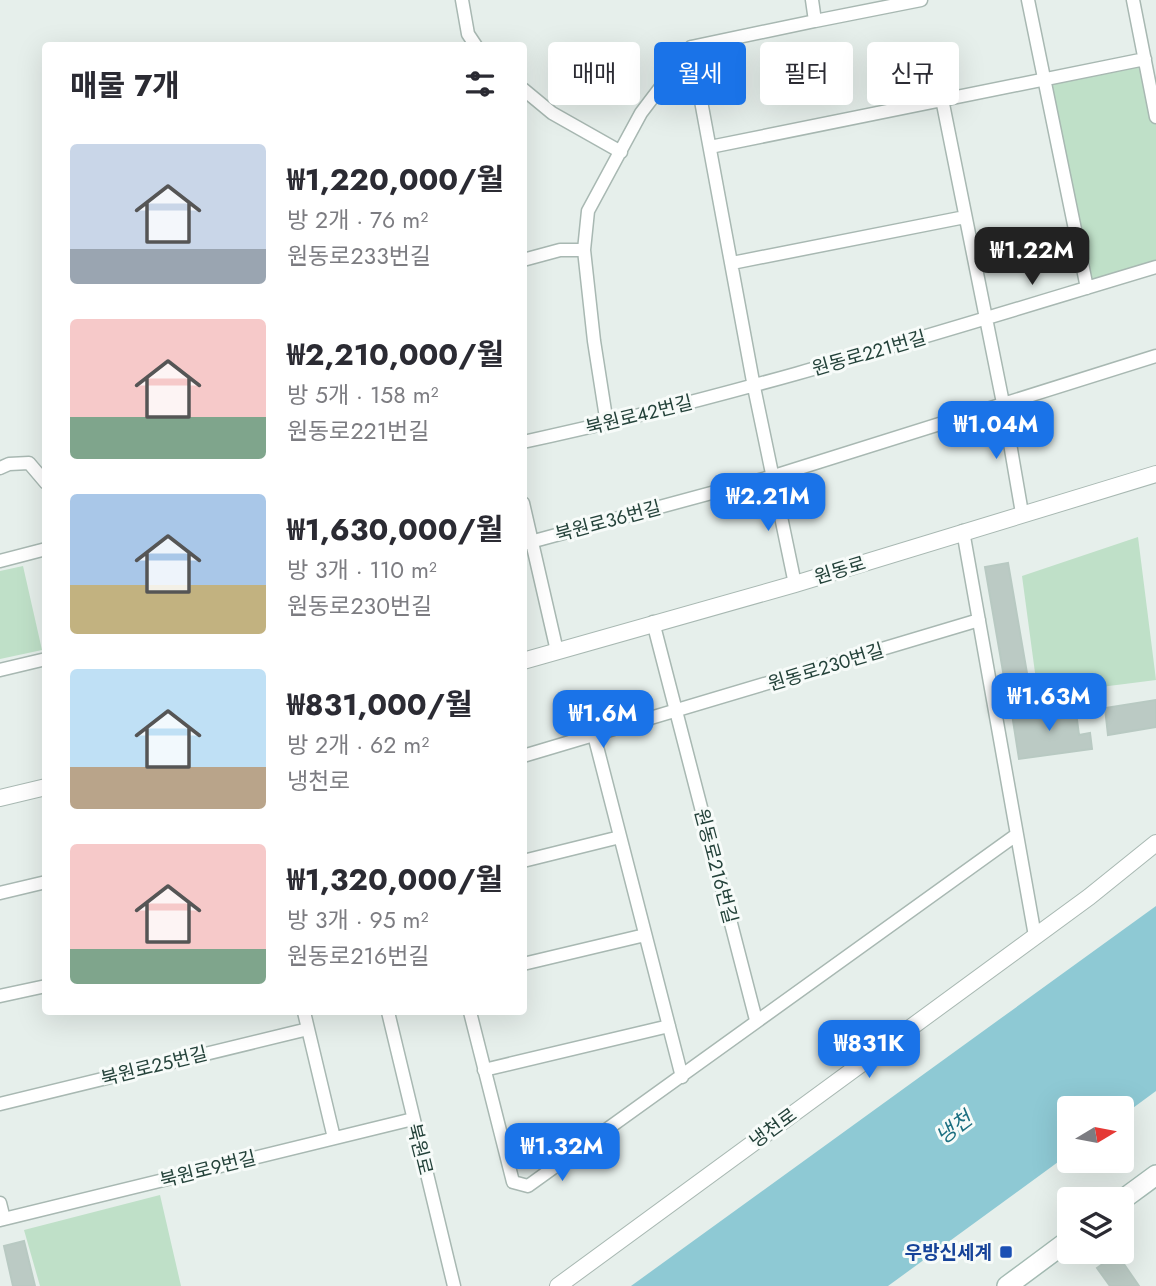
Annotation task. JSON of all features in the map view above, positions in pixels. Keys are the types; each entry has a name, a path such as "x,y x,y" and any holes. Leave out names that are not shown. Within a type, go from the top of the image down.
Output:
{"main road":[{"path":"1134,1191 1156,1175"},
{"path":"1007,1286 1057,1249"}],"street":[{"path":"462,0 468,34 473,42"},
{"path":"812,0 815,20"},
{"path":"714,42 921,0"},
{"path":"1028,0 1087,288"},
{"path":"1133,0 1156,117"},
{"path":"959,96 1145,59"},
{"path":"527,92 552,113 621,152"},
{"path":"607,424 584,250 588,211 641,113 654,96"},
{"path":"702,105 754,387 795,584"},
{"path":"710,147 913,105"},
{"path":"943,105 1003,403 1022,513"},
{"path":"732,263 965,217"},
{"path":"527,259 560,250 584,250"},
{"name":"원동로221번길","path":"754,387 1156,267"},
{"path":"774,475 1156,356"},
{"name":"북원로42번길","path":"527,441 754,387"},
{"path":"0,468 9,464 29,463 42,478"},
{"name":"원동로","path":"527,660 795,584 1156,474"},
{"name":"북원로36번길","path":"528,543 774,475"},
{"path":"963,531 1035,936"},
{"path":"528,543 557,651"},
{"path":"0,561 42,550"},
{"name":"원동로230번길","path":"675,713 979,620"},
{"name":"원동로216번길","path":"653,622 756,1020"},
{"path":"0,670 42,660"},
{"path":"527,755 675,713"},
{"path":"594,735 682,1077"},
{"path":"0,798 42,788"},
{"path":"471,1015 513,1182 527,1186 1016,835"},
{"path":"527,860 620,837"},
{"name":"냉천로","path":"558,1286 1035,936 1156,843"},
{"path":"0,893 42,883"},
{"path":"527,963 646,935"},
{"path":"0,996 42,987"},
{"path":"305,1015 334,1138"},
{"name":"북원로","path":"389,1015 454,1286"},
{"path":"484,1070 669,1026"},
{"name":"북원로25번길","path":"0,1104 308,1029"},
{"name":"북원로9번길","path":"0,1203 2,1220 413,1119"}],"green space":[{"path":"1145,59 1156,117 1156,267 1087,288 1043,79"},
{"path":"1138,537 1156,680 1038,695 1022,576"},
{"path":"23,566 42,650 0,659 0,571"},
{"path":"160,1195 181,1286 40,1286 24,1230"}],"water":[{"name":"냉천","path":"1156,906 1156,1091 1134,1107 1134,1096 1057,1096 1057,1163 888,1286 631,1286"}],"building":[{"path":"1008,563 1028,679 1005,683 985,567"},
{"path":"1156,700 1156,727 1108,735 1105,708"},
{"path":"1075,705 1079,735 1090,733 1092,749 1019,759 1012,714"},
{"path":"24,1241 35,1286 13,1286 4,1246"},
{"path":"1103,1264 1124,1264 1139,1286 1110,1286 1097,1268"}],"place":[{"name":"우방신세계","path":"1006,1252"}]}
